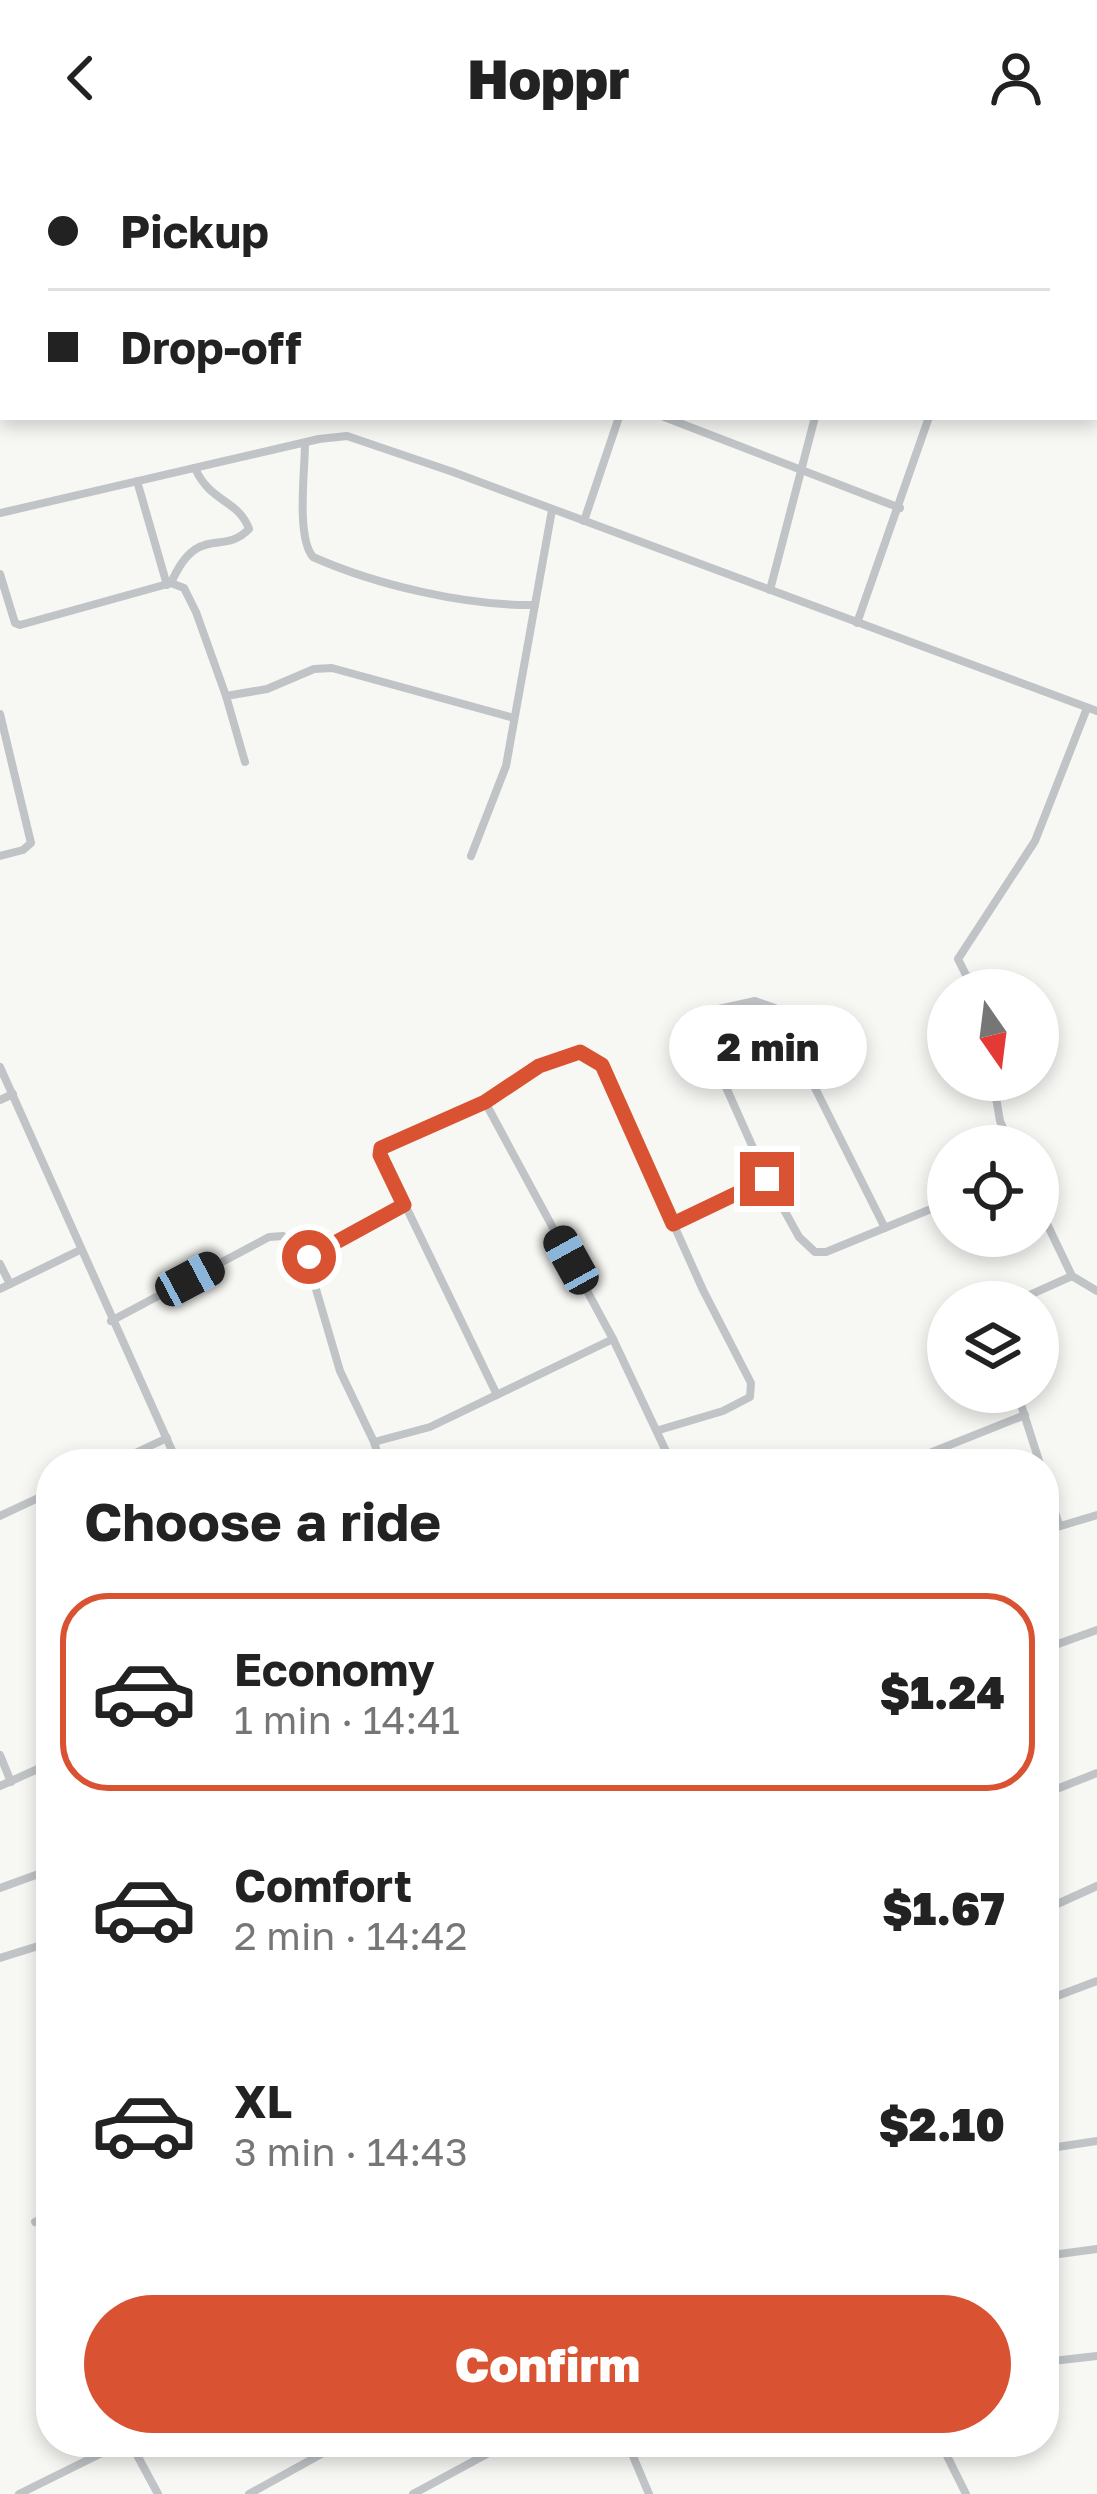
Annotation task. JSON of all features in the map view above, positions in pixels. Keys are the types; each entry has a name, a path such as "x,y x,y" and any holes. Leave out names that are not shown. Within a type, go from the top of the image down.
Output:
{"street":[{"path":"584,521 619,420"},
{"path":"672,420 900,508"},
{"path":"770,590 814,420"},
{"path":"857,623 928,420"},
{"path":"0,513 347,436 1092,709 1035,841 958,959 962,969"},
{"path":"305,443 304,534 306,550 313,557 431,592 506,606 535,605"},
{"path":"169,584 198,545 244,536 249,529 240,512 207,491 195,468"},
{"path":"137,481 169,584"},
{"path":"471,856 506,766 551,510"},
{"path":"0,574 15,623 20,625 169,584 184,588 226,696 245,762"},
{"path":"226,696 279,686 314,669 344,669 514,718"},
{"path":"0,714 31,843 0,856"},
{"path":"885,1228 775,1008 755,1001 705,1012 700,1029 767,1179 799,1238 815,1252 846,1246 927,1211"},
{"path":"497,1395 380,1155 381,1148 485,1102 539,1066 580,1052 602,1065 673,1224 745,1366 752,1392 745,1401 723,1411 659,1430"},
{"path":"0,1067 110,1321 172,1449"},
{"path":"0,1100 13,1094"},
{"path":"485,1102 614,1339 666,1449"},
{"path":"673,1224 767,1179"},
{"path":"308,1262 316,1252 404,1205"},
{"path":"110,1321 269,1237 284,1236 308,1262 340,1371 376,1449"},
{"path":"1059,1248 1072,1276 1097,1291"},
{"path":"0,1289 80,1250"},
{"path":"0,1264 10,1283"},
{"path":"1059,1282 1072,1276"},
{"path":"374,1442 430,1427 614,1339"},
{"path":"940,1449 1025,1415 1035,1449"},
{"path":"144,1449 167,1438"},
{"path":"0,1516 36,1499"},
{"path":"1059,1526 1097,1515"},
{"path":"1059,1644 1097,1630"},
{"path":"0,1755 11,1781"},
{"path":"0,1786 36,1771"},
{"path":"1059,1788 1097,1773"},
{"path":"0,1888 36,1875"},
{"path":"1059,1903 1097,1886"},
{"path":"0,1958 36,1947"},
{"path":"1059,1996 1097,1982"},
{"path":"1059,2147 1097,2141"},
{"path":"1059,2254 1097,2249"},
{"path":"1059,2360 1097,2356"},
{"path":"19,2494 96,2457"},
{"path":"136,2457 158,2494"},
{"path":"249,2494 316,2457"},
{"path":"413,2494 484,2457"},
{"path":"634,2457 649,2494"},
{"path":"948,2457 966,2494"}],"route":[{"path":"309,1257 404,1205 381,1148 485,1102 539,1066 580,1052 602,1065 673,1224 767,1179"}]}
